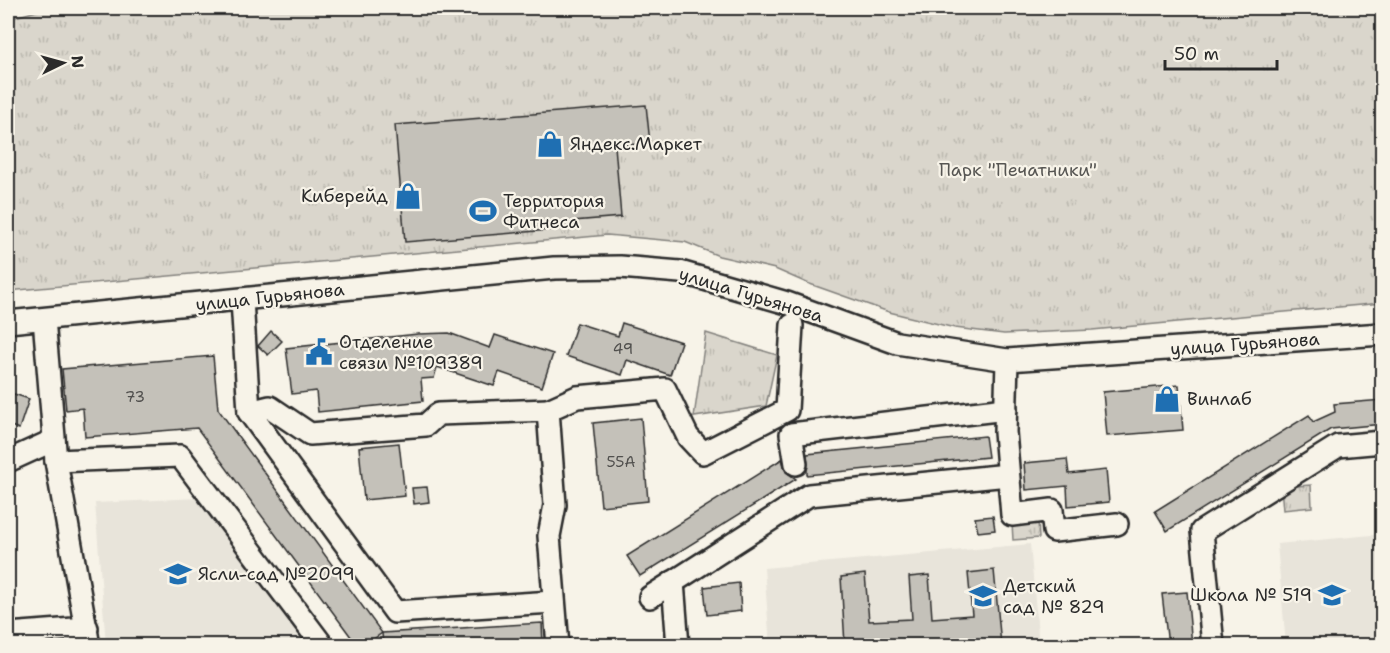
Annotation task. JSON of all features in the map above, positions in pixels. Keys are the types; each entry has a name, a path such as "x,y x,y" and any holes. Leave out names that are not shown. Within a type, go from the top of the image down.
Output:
{"street":[{"name":"улица Гурьянова","path":"8,322 554,268 620,267 680,272 787,303 897,343 1007,360 1383,334"},
{"path":"242,300 249,412 395,612 553,602"},
{"path":"8,634 88,637 56,461 44,319"},
{"path":"249,412 270,407 310,434 426,425 438,414 549,410 577,397 665,389 687,437 703,453 787,410 792,325"},
{"path":"1007,360 1008,475 1012,515 1052,510 1054,531 1117,524"},
{"path":"809,495 797,468 791,434 1006,409"},
{"path":"549,410 555,505 549,536 558,645"},
{"path":"8,461 54,440"},
{"path":"1213,645 1202,531 1338,446 1383,442"},
{"path":"56,461 180,456 323,645"},
{"path":"650,597 809,495 1008,475"},
{"path":"674,582 678,645"}],"shaded area":[{"name":"Ясли-сад №2099","path":"198,498 308,645 106,645 95,503"},
{"name":"Школа № 519","path":"1382,534 1382,645 1286,645 1277,544"},
{"path":"1030,544 1039,645 770,645 764,568"}],"green space":[{"name":"Парк \"Печатники\"","path":"47,8 1382,8 1382,303 1092,330 1004,334 955,328 889,312 807,283 775,269 719,256 685,242 607,235 8,291 8,19"},
{"path":"706,333 777,355 766,406 694,417"},
{"path":"1311,485 1312,507 1283,510 1281,487"},
{"path":"1038,521 1039,538 1013,540 1012,523"}],"building":[{"path":"646,105 650,143 615,146 621,217 573,221 574,228 405,242 395,125"},
{"path":"577,323 618,336 622,323 681,342 670,375 627,360 622,375 566,356"},
{"path":"271,331 282,341 268,355 258,346"},
{"path":"449,333 490,348 495,335 553,354 542,387 499,372 494,386 437,367 434,378 421,379 423,401 318,412 316,391 292,394 286,348 418,334"},
{"path":"213,356 218,409 382,633 365,645 357,645 197,428 85,437 83,408 66,410 62,369"},
{"path":"1179,385 1183,430 1107,436 1103,392"},
{"path":"8,392 29,399 19,429 8,425"},
{"path":"1383,400 1383,424 1331,429 1167,531 1155,511 1309,415 1313,422 1335,412 1334,404"},
{"path":"641,418 648,501 601,506 593,423"},
{"path":"985,436 988,457 807,475 807,454"},
{"path":"399,443 405,496 364,500 359,447"},
{"path":"782,459 786,472 796,479 640,576 627,556"},
{"path":"1067,459 1069,474 1106,470 1109,502 1068,506 1067,486 1026,490 1024,463"},
{"path":"427,487 429,502 414,504 412,488"},
{"path":"993,516 995,530 978,532 975,518"},
{"name":"Детский сад № 829","path":"994,570 1001,645 975,645 975,639 900,645 845,645 841,577 865,574 869,621 912,619 909,577 929,575 932,618 972,615 968,573"},
{"path":"739,583 741,611 707,615 704,587"},
{"path":"1187,592 1192,645 1168,645 1162,594"},
{"path":"542,623 543,645 383,645 382,633"}],"place":[{"name":"Яндекс.Маркет","path":"550,144"},
{"name":"Киберейд","path":"408,196"},
{"name":"Территория Фитнеса","path":"483,211"},
{"name":"Отделение связи №109389","path":"319,352"},
{"name":"Винлаб","path":"1167,399"},
{"name":"Ясли-сад №2099","path":"178,574"},
{"name":"Школа № 519","path":"1332,595"},
{"name":"Детский сад № 829","path":"983,596"}]}
